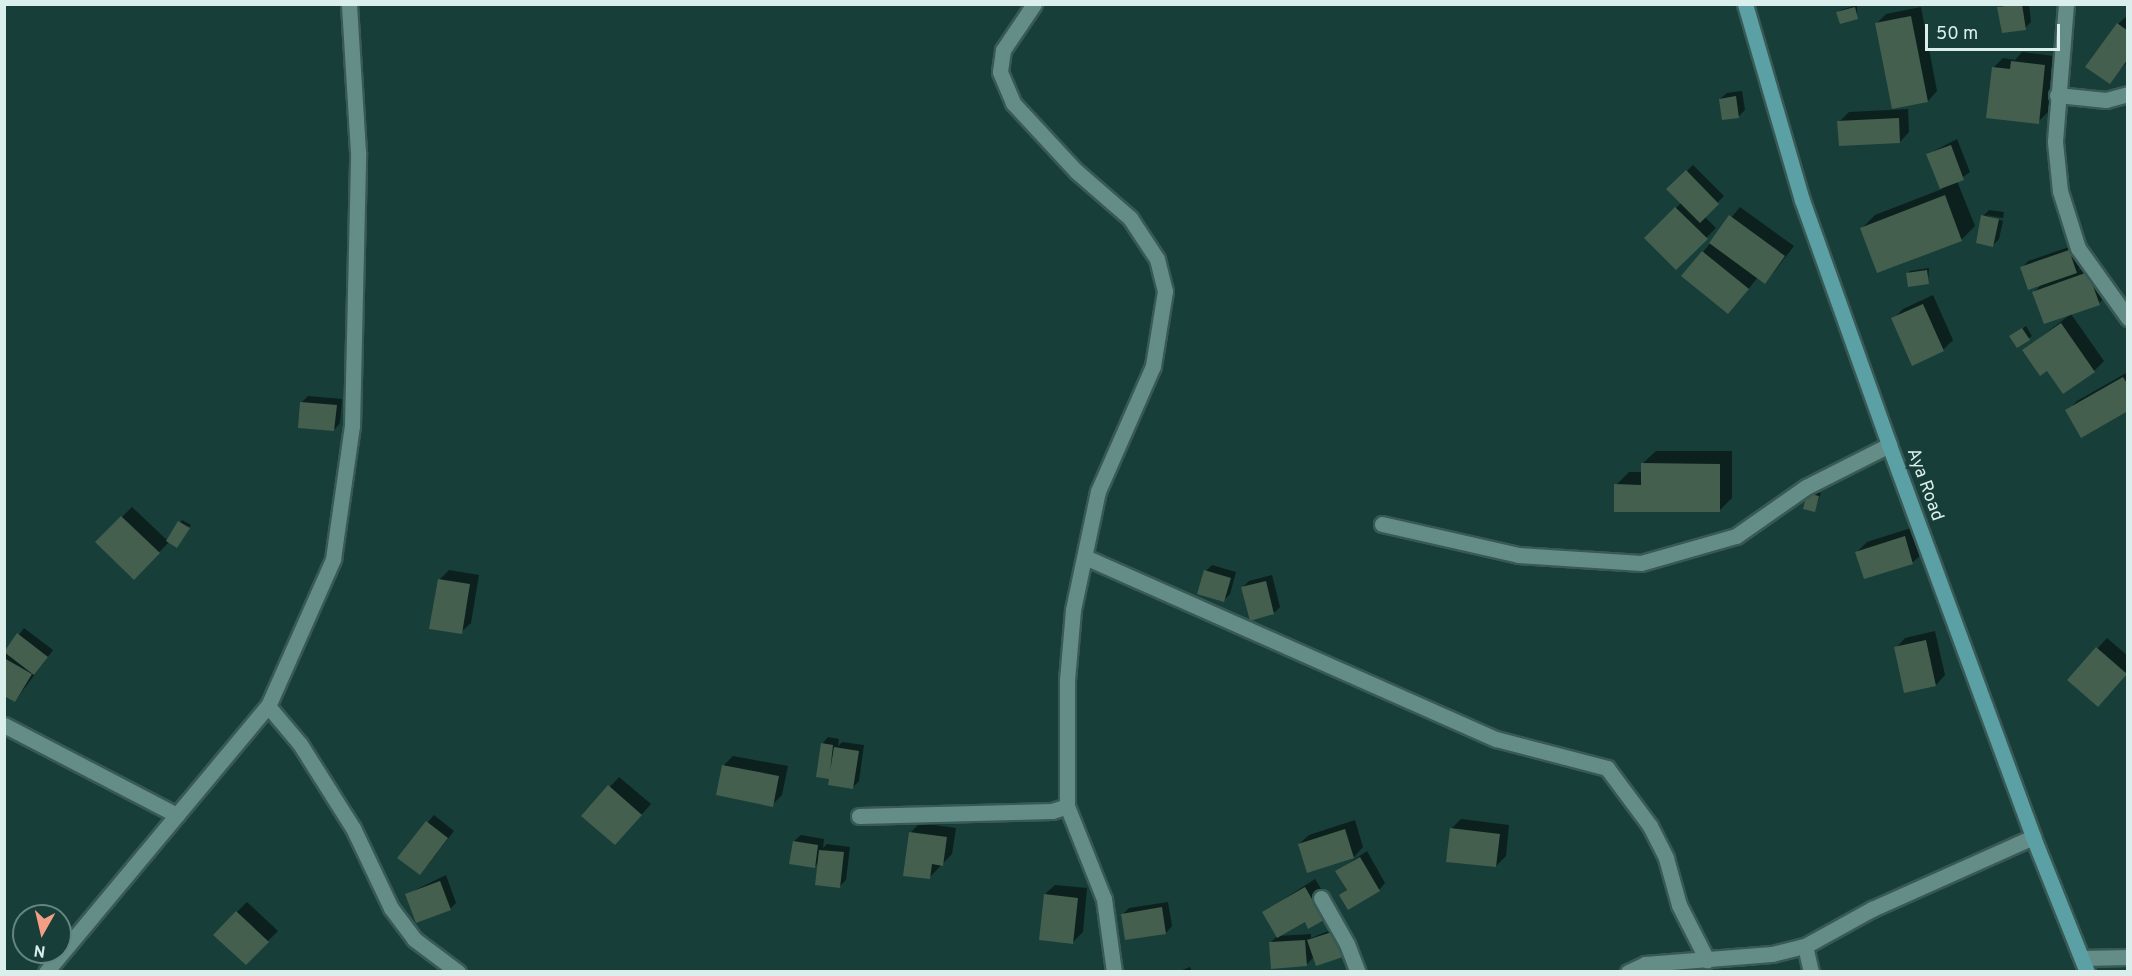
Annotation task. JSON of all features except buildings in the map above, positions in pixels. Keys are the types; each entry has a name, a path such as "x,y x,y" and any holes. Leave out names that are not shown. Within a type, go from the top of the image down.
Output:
{"street":[{"path":"46,972 268,706 333,559 352,426 358,152 349,4"},
{"path":"1034,4 1003,50 1000,72 1013,103 1076,171 1130,218 1157,259 1165,291 1153,366 1098,491 1087,558 1073,610 1067,680 1067,806 1104,899 1114,972"},
{"name":"Aya Road","path":"1745,4 1802,200 1889,446 2033,837 2085,965"},
{"path":"2066,4 2055,141 2060,191 2078,249 2127,318"},
{"path":"2058,95 2106,100 2127,94"},
{"path":"1382,524 1518,555 1641,563 1736,536 1806,487 1889,446"},
{"path":"1087,558 1496,740 1607,768 1650,826 1666,858 1679,905 1707,960"},
{"path":"268,706 300,744 353,828 391,908 414,939 458,972"},
{"path":"4,725 177,815"},
{"path":"859,816 1052,811 1067,806"},
{"path":"1629,972 1707,960 1772,954 1805,946 1872,909 2033,837"},
{"path":"1321,898 1347,944 1358,972"},
{"path":"1805,946 1811,972"},
{"path":"2085,965 2127,957"}]}
